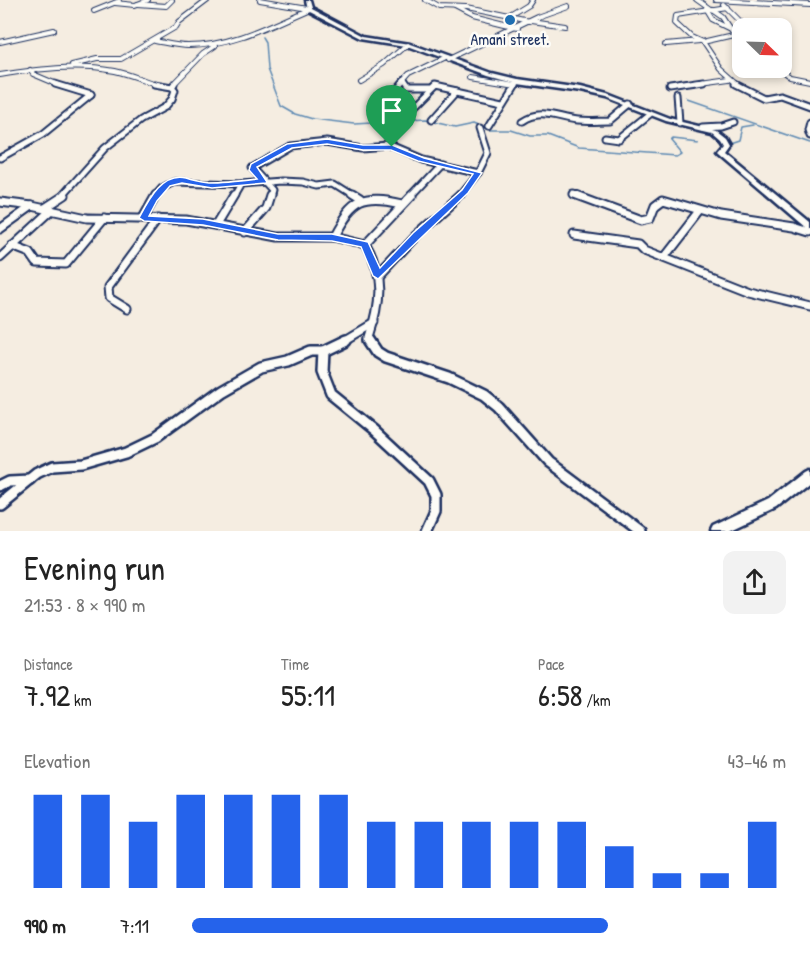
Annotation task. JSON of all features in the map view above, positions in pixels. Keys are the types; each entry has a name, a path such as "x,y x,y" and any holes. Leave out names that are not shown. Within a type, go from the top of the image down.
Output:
{"street":[{"path":"94,11 122,0"},
{"path":"138,4 148,0"},
{"path":"115,3 166,6 172,0"},
{"path":"0,75 65,67 97,59 119,60 176,27 179,22 208,0"},
{"path":"260,0 308,8 365,37 408,44 516,83"},
{"path":"307,0 308,8"},
{"path":"425,0 430,0 436,8 466,9 565,26"},
{"path":"526,0 533,1"},
{"path":"697,0 723,17 732,32"},
{"path":"717,0 803,2 810,5"},
{"path":"717,0 738,18"},
{"path":"511,17 533,1"},
{"path":"380,109 411,74 568,6"},
{"path":"155,40 187,46 220,43 242,37 308,8"},
{"path":"728,8 681,14 676,20 679,25 701,41 730,80 764,98 780,95 810,106"},
{"path":"455,9 468,17 517,28"},
{"path":"710,10 713,20 729,28"},
{"path":"0,42 54,30"},
{"path":"666,44 701,41 732,34"},
{"path":"172,87 200,56 220,43"},
{"path":"359,80 384,65 408,44"},
{"path":"65,67 116,71 161,86 172,87"},
{"path":"0,158 43,134 91,96 67,89 33,74 30,70"},
{"path":"473,77 580,90 630,104 650,114 703,128 723,138 726,144 720,152 810,226"},
{"path":"792,77 810,81"},
{"path":"670,88 730,80"},
{"path":"402,83 406,90 429,90"},
{"path":"489,126 516,83"},
{"path":"406,115 417,107 429,90 435,86 503,101"},
{"path":"0,258 67,193 105,148 141,120 168,105 175,93 172,87"},
{"path":"431,120 457,91"},
{"path":"678,98 680,123"},
{"path":"522,121 529,116 543,112 583,121 595,119 610,122 630,104"},
{"path":"605,137 619,140 650,114"},
{"path":"703,128 733,122"},
{"path":"810,122 808,130 810,136"},
{"path":"378,276 416,235 465,191 478,173 488,153 480,128"},
{"path":"245,232 266,208 273,190 253,170 254,166 282,149 327,142 375,148 388,146 418,159 478,173"},
{"path":"365,245 440,164"},
{"path":"144,218 153,200 167,184 183,180 189,183 212,185 263,182 313,183 319,186 335,184 360,200"},
{"path":"216,225 241,184"},
{"path":"574,195 641,220 650,218 655,205 663,199 700,211 801,228 810,232"},
{"path":"332,237 347,211 360,200 371,198 402,204"},
{"path":"0,202 32,206 87,218 186,220 278,237 332,237 365,245"},
{"path":"0,229 32,206"},
{"path":"665,256 700,211"},
{"path":"12,246 30,253 37,263 66,264 104,219"},
{"path":"127,309 109,298 108,287 158,219"},
{"path":"574,235 638,244 644,249 748,291 810,306"},
{"path":"365,245 378,276 380,295 375,322 369,338 374,350 394,360 462,383 484,396 498,406 528,444 551,464 640,531"},
{"path":"0,504 30,480 52,467 81,465 126,452 155,438 221,390 261,367 288,361 311,351 323,351 350,339 375,322"},
{"path":"323,351 322,372 331,395 374,430 429,481 436,495 436,511 427,531"},
{"path":"717,531 772,505 810,475"},
{"path":"0,486 10,481 30,480"}],"waterway":[{"path":"262,37 265,42 267,69 281,106 295,114 312,119 354,124 425,120 455,127 474,123 491,130 511,130 530,136 548,136 579,148 675,155 680,152 669,139 671,137 698,140"},
{"path":"689,101 810,143"},
{"path":"729,143 738,140 741,127 753,125"}],"place":[{"name":"Amani street.","path":"510,20"}],"route":[{"path":"327,142 375,148 392,147 421,160 478,173 465,191 416,235 378,276 369,250 365,245 353,241 332,237 278,237 203,222 144,218 162,188 176,181 212,185 263,182 252,168 290,146 327,142"}]}
